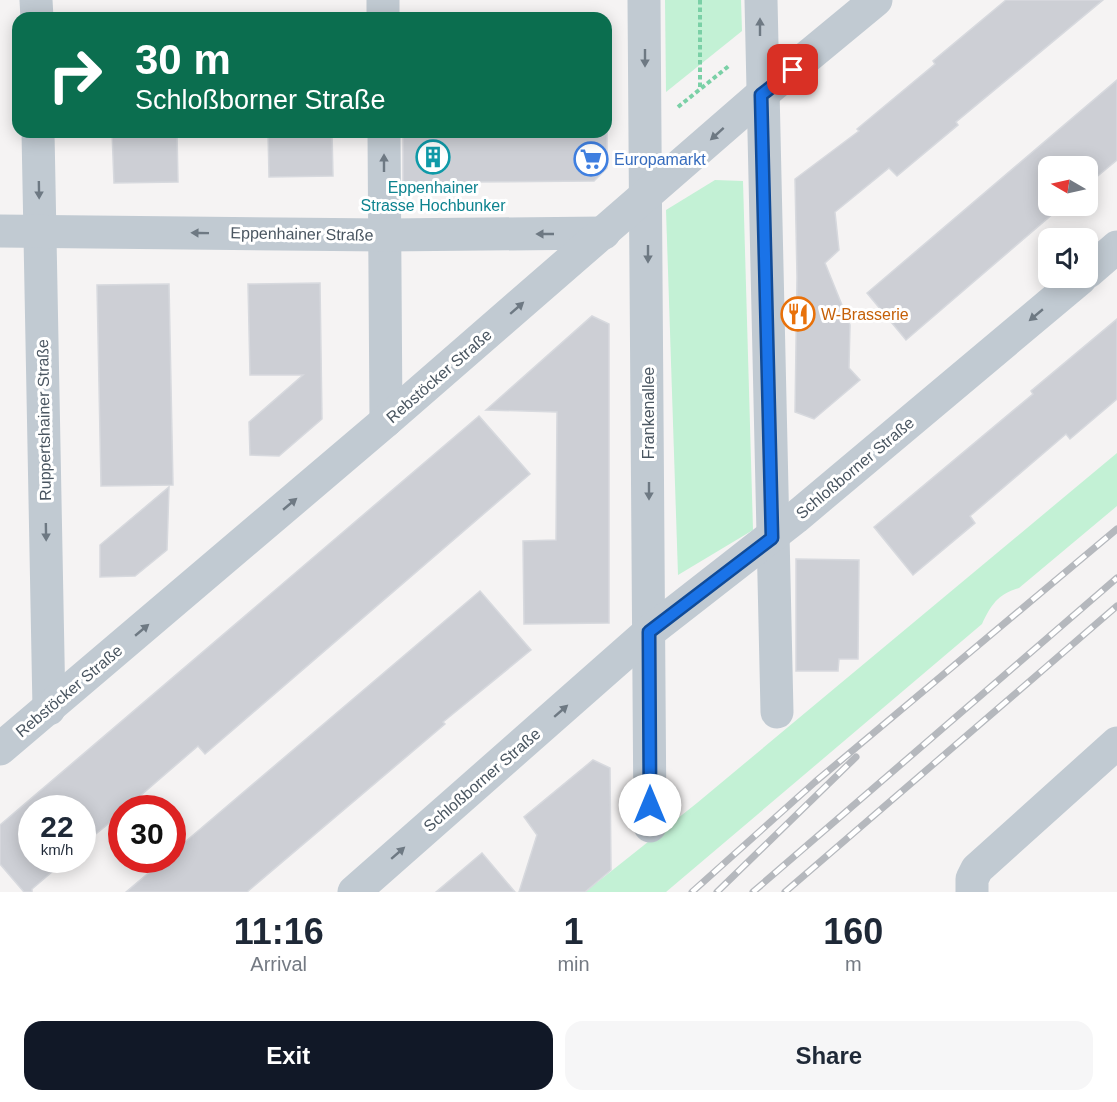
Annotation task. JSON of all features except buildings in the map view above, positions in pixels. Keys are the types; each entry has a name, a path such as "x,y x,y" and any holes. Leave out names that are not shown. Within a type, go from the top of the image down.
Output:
{"street":[{"name":"Frankenallee","path":"644,0 648,196 650,826"},
{"path":"761,0 761,95 777,712"},
{"name":"Rebstöcker Straße","path":"0,748 49,709 386,422 648,196 761,95 876,0"},
{"name":"Ruppertshainer Straße","path":"38,138 49,709"},
{"path":"384,138 386,422"},
{"name":"Eppenhainer Straße","path":"0,231 385,235 604,233"},
{"path":"1098,263 1117,247"},
{"name":"Schloßborner Straße","path":"354,892 649,632 772,538 1069,288"},
{"path":"972,892 972,879 977,869 1117,743"}],"path":[{"path":"699,0 700,90"},
{"path":"673,111 735,60"}],"green space":[{"path":"665,0 741,0 742,31 666,92"},
{"path":"715,180 743,181 753,530 678,575 666,210"},
{"path":"1117,453 1117,506 1019,588 1000,597 982,624 666,892 585,892 697,803"}],"railway":[{"path":"692,892 815,782 1117,529"},
{"path":"753,892 1117,578"},
{"path":"785,892 1117,606"},
{"path":"717,892 856,757"}],"place":[{"name":"Eppenhainer Strasse Hochbunker","path":"433,157"},
{"name":"Europamarkt","path":"591,159"},
{"name":"W-Brasserie","path":"798,314"}],"route":[{"path":"650,805 649,632 772,538 761,95 793,70"}]}
